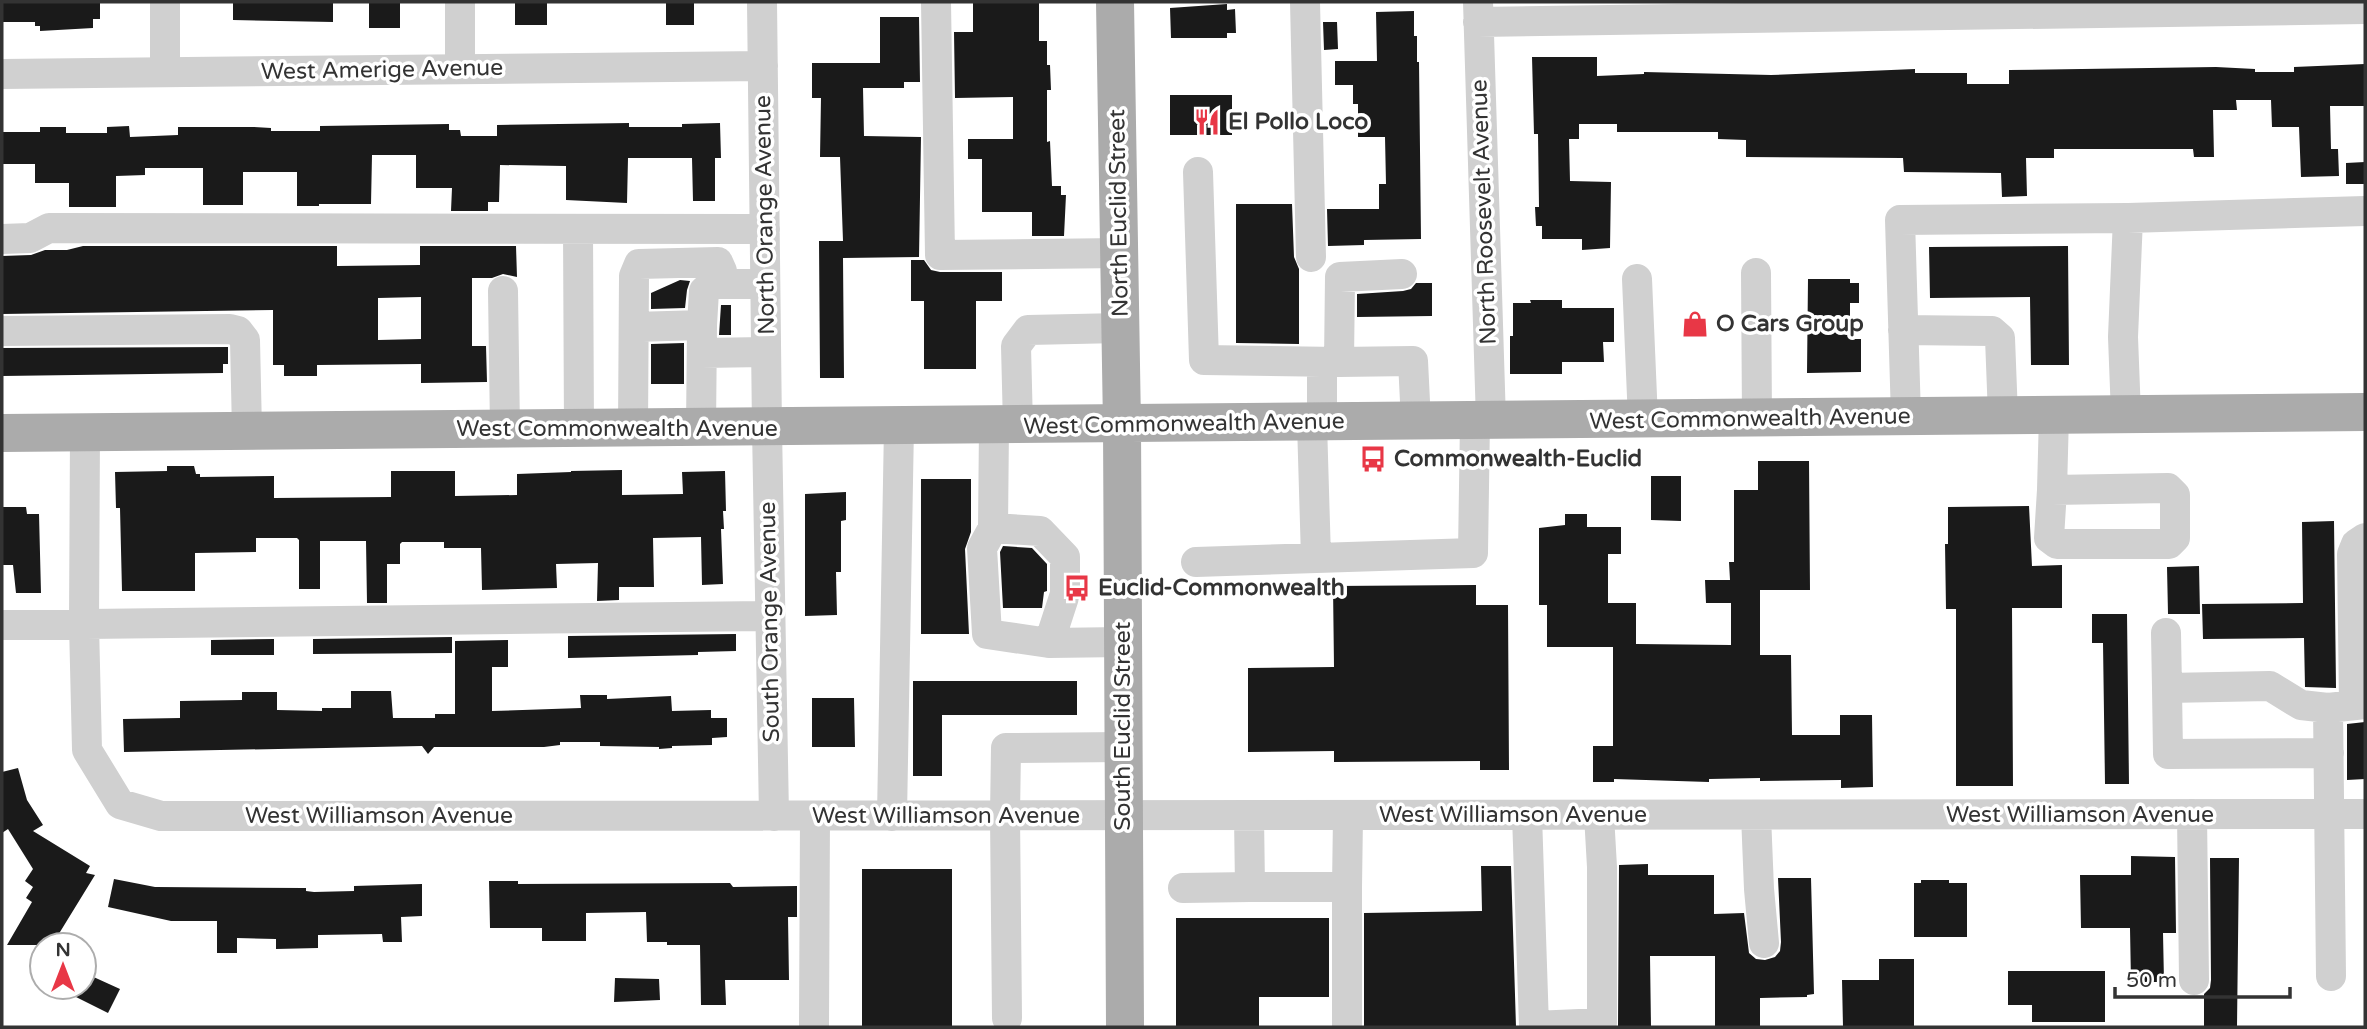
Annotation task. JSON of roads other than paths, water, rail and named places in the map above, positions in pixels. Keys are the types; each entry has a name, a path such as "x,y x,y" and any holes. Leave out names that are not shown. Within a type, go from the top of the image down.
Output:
{"main road":[{"name":"North Euclid Street","path":"1115,2 1122,425"},
{"name":"West Commonwealth Avenue","path":"2,433 2365,412"},
{"name":"South Euclid Street","path":"1122,425 1125,1027"}],"street":[{"path":"165,2 165,72"},
{"path":"460,2 460,69"},
{"name":"North Orange Avenue","path":"762,2 767,428"},
{"path":"936,2 940,255 1119,253"},
{"path":"1305,2 1311,257"},
{"path":"1478,12 2365,9"},
{"name":"North Roosevelt Avenue","path":"1317,558 1473,553 1483,421 1478,12"},
{"name":"West Amerige Avenue","path":"2,74 763,66"},
{"path":"1198,172 1204,360 1413,361 1416,422"},
{"path":"1906,417 1900,220 2129,218 2365,211"},
{"path":"2126,415 2123,337 2129,218"},
{"path":"2,239 30,238 49,228 765,229"},
{"path":"578,229 579,429"},
{"path":"633,428 634,276 639,264 718,262 723,284"},
{"path":"1756,273 1757,419"},
{"path":"1196,562 1317,558 1317,423 1330,362 1340,277 1402,274"},
{"path":"1637,279 1643,420"},
{"path":"701,428 704,291 712,284 765,284"},
{"path":"503,291 505,429"},
{"path":"634,327 766,352"},
{"path":"1121,328 1028,330 1016,346 993,527 982,548 987,634 1049,643 1123,642"},
{"path":"1903,330 1992,331 2000,338 2003,416"},
{"path":"2,331 238,331 245,340 247,431"},
{"path":"2052,490 2054,415"},
{"path":"892,816 899,426"},
{"name":"South Orange Avenue","path":"767,428 774,816"},
{"name":"West Williamson Avenue","path":"85,433 84,624 87,750 120,804 161,816 2365,814"},
{"path":"993,527 1040,531 1065,557 1065,594 1049,643"},
{"path":"2331,976 2329,753 2349,705 2352,554 2357,544 2365,538"},
{"path":"2,625 770,615"},
{"path":"2166,633 2168,754 2329,753"},
{"path":"2167,688 2270,687 2301,705 2349,705"},
{"path":"1007,1018 1006,748 1123,747"},
{"path":"2192,814 2193,980"},
{"path":"1527,815 1534,1026 1602,1023 1602,867 1599,815"},
{"path":"1756,815 1759,899 1764,943"},
{"path":"814,1027 815,816"},
{"path":"1249,816 1250,887"},
{"path":"1347,1027 1348,816"},
{"path":"1183,888 1347,887"}],"place":[{"name":"El Pollo Loco","path":"1207,122"},
{"name":"O Cars Group","path":"1695,324"},
{"name":"Commonwealth-Euclid","path":"1373,459"},
{"name":"Euclid-Commonwealth","path":"1077,588"}]}
